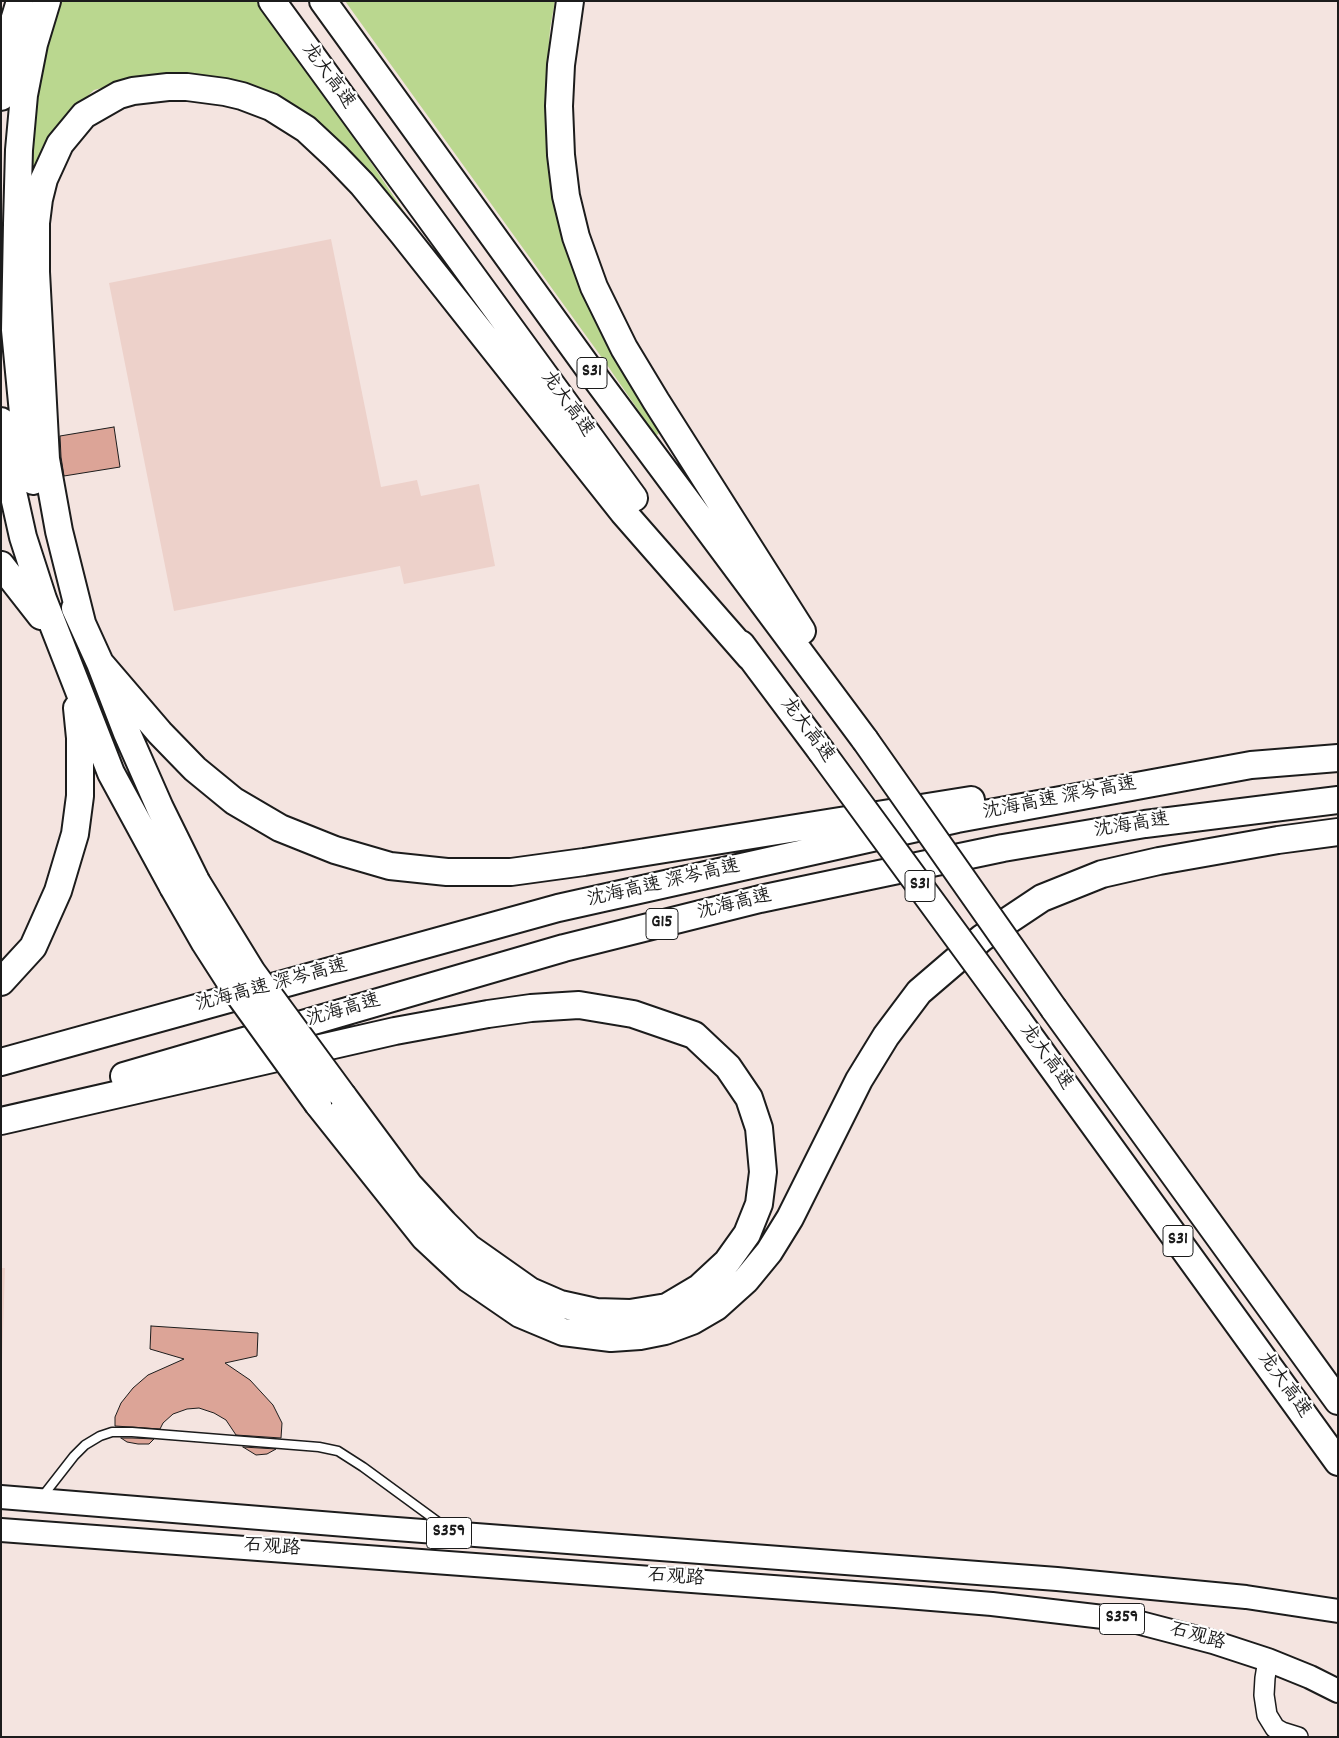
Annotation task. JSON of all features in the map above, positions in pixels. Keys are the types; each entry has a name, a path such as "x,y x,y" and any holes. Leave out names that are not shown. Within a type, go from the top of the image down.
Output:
{"highway":[{"path":"1,97 13,24 20,1"},
{"path":"47,1 34,44 22,113 19,150 15,330 25,434 46,538 63,584 100,663 127,733 160,808 205,943 232,986 318,1104 424,1237 469,1279 520,1314 564,1332 601,1337 640,1336 665,1331 692,1321 716,1307 746,1280 769,1252 790,1218 859,1080 886,1036 919,992 982,938 1042,898 1102,874 1278,840 1338,832"},
{"name":"龙大高速","path":"272,1 750,657 1018,1020 1338,1462"},
{"name":"龙大高速","path":"323,1 597,380 865,740 1054,1009 1338,1401"},
{"path":"570,1 561,65 559,106 561,155 566,196 576,236 594,287 624,348 693,460 789,608 865,740"},
{"path":"82,622 55,513 46,459 36,272 36,223 39,199 44,179 60,144 84,115 100,104 119,95 168,86 225,92 242,96 271,108 306,130 336,157 362,184 403,234 624,512 750,657"},
{"path":"1,420 7,465 24,537 43,599 111,773 185,884 252,972 343,1096 409,1185 469,1248 530,1291 560,1304 596,1312 630,1313 667,1307 699,1288 727,1262 747,1234 759,1204 763,1172 759,1128 749,1098 728,1068 694,1035 633,1014 578,1005 488,1014 395,1031 1,1121"},
{"path":"1,565 30,600 60,646"},
{"path":"100,663 160,733 195,769 234,801 280,828 335,850 390,866 447,872 511,872 584,862 1156,768 1250,765"},
{"path":"1,982 33,947 58,891 75,834 80,796 80,738 74,680"},
{"name":"沈海高速 深岑高速","path":"1,1062 558,908 957,819 1250,765 1338,758"},
{"name":"沈海高速","path":"1,1112 564,948 760,899 1003,848 1145,824 1338,800"}],"main road":[{"name":"石观路","path":"1,1497 455,1534 1057,1579 1246,1597 1338,1611"},
{"path":"218,1545 220,1515"},
{"name":"石观路","path":"1,1530 992,1604 1129,1620 1213,1642 1268,1660 1338,1691"}],"street":[{"path":"1268,1660 1264,1695 1267,1715 1275,1728 1298,1737"}],"lane":[{"path":"39,1500 85,1445 100,1436 112,1432 319,1447 338,1451 455,1534"}],"shaded area":[{"path":"331,239 381,487 417,480 421,496 479,484 495,566 404,584 400,566 174,611 109,283"},
{"path":"1,1268 5,1268 1,1394"}],"green space":[{"path":"56,1 260,1 319,79 370,161 413,225 410,228 223,79 153,75 94,90 55,127 38,160 27,194 27,145"},
{"path":"345,1 555,1 550,29 545,108 550,180 570,256 596,320 661,431 656,436 605,362"}],"building":[{"path":"114,427 120,467 64,476 60,436"},
{"path":"151,1326 258,1333 257,1356 225,1363 250,1380 273,1405 282,1423 281,1438 236,1435 226,1420 214,1413 199,1408 187,1409 173,1414 163,1423 160,1429 115,1426 115,1417 121,1403 133,1388 148,1375 184,1359 150,1349"},
{"path":"121,1438 154,1439 149,1444 138,1444 127,1442"},
{"path":"243,1447 276,1449 267,1454 256,1455"}]}
